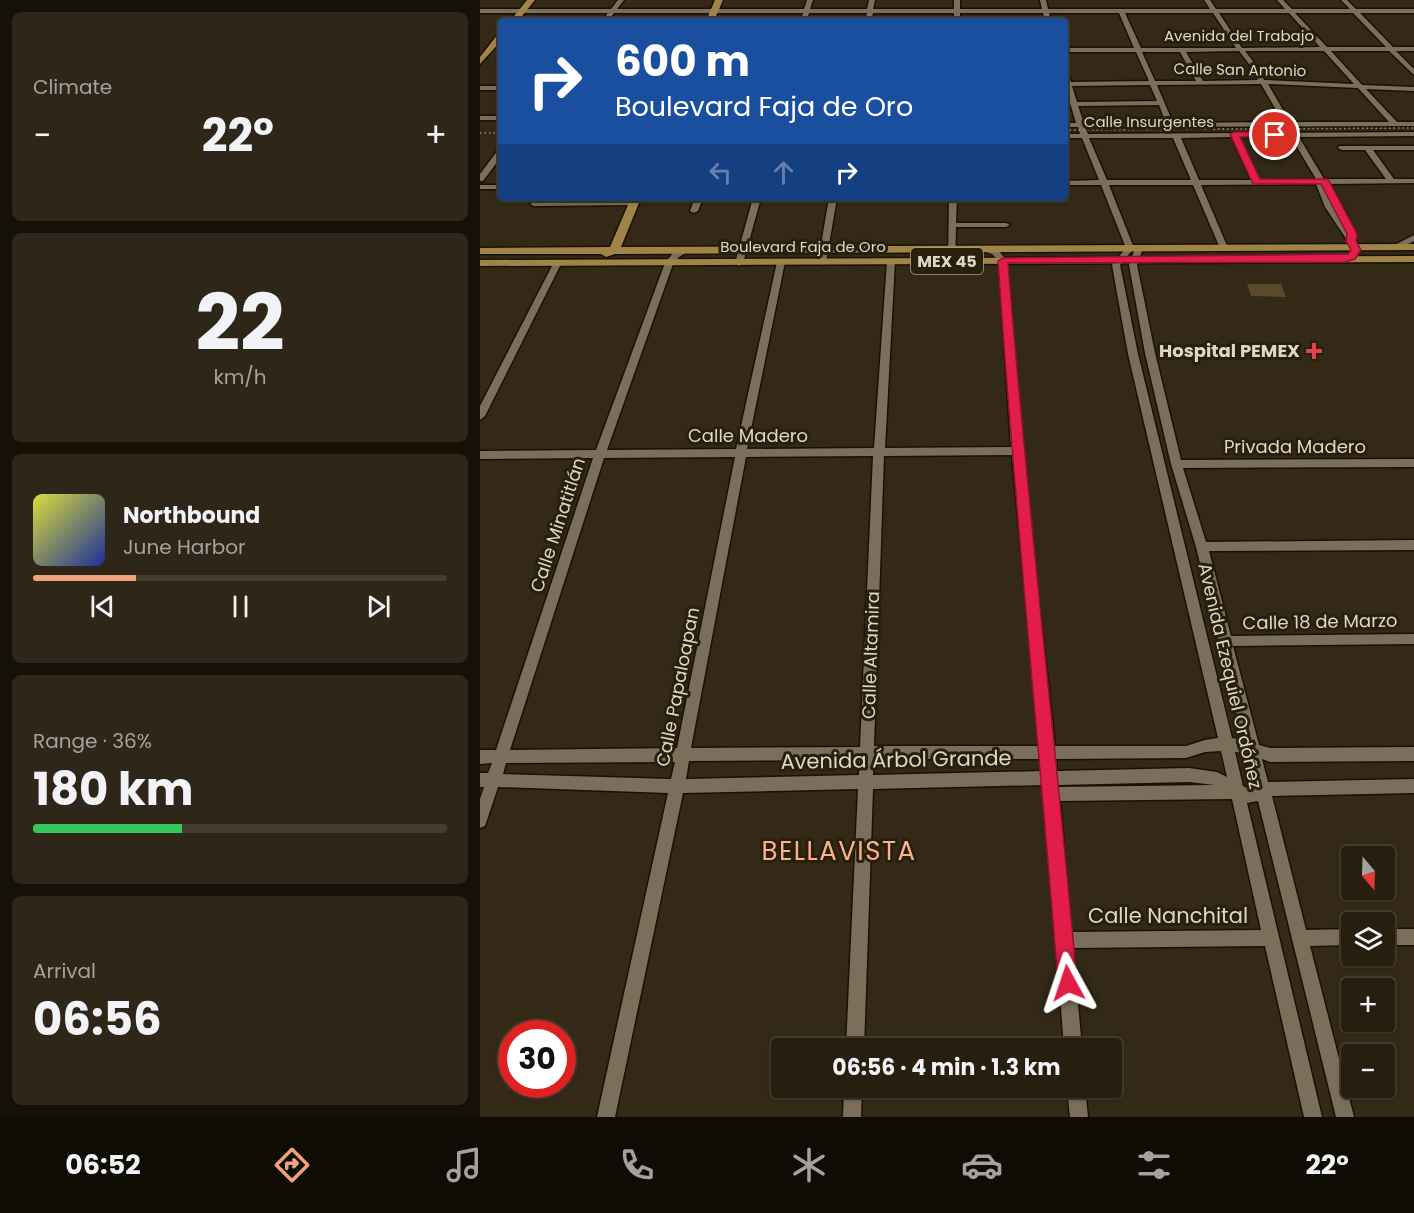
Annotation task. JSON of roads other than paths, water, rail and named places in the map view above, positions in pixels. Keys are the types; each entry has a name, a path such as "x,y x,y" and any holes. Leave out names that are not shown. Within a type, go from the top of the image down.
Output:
{"main road":[{"path":"516,18 531,0"},
{"path":"711,18 719,0"},
{"path":"480,62 498,40"},
{"path":"480,55 491,48"},
{"path":"480,68 491,48"},
{"path":"557,264 587,261 614,250 635,201"},
{"path":"1345,259 1354,255 1353,244"},
{"name":"Boulevard Faja de Oro","path":"480,251 1252,248 1353,244 1414,247"},
{"path":"1395,247 1414,253"},
{"path":"1246,260 1243,252 1252,248"},
{"path":"1054,249 1057,261"},
{"name":"Boulevard Faja de Oro","path":"480,263 1414,259"}],"street":[{"path":"607,18 621,0"},
{"path":"805,18 810,0"},
{"path":"869,18 872,0"},
{"path":"957,0 957,18"},
{"path":"1043,0 1047,18"},
{"path":"1207,0 1243,50 1262,67 1262,81"},
{"path":"1280,0 1395,124"},
{"path":"1344,0 1414,73"},
{"path":"480,11 958,9 1414,11"},
{"path":"1121,10 1171,125"},
{"path":"1243,50 1249,67 1262,81 1288,125"},
{"name":"Avenida del Trabajo","path":"1068,51 1414,50"},
{"path":"1183,51 1201,83"},
{"name":"Calle San Antonio","path":"1068,84 1262,81 1414,89"},
{"path":"1068,86 1105,183 1135,248 1118,260"},
{"path":"480,88 498,88"},
{"path":"1075,104 1162,103"},
{"path":"480,118 498,118"},
{"name":"Calle Insurgentes","path":"1068,125 1414,124"},
{"path":"1234,134 1256,182"},
{"name":"Calle Insurgentes","path":"1068,136 1414,134"},
{"path":"1176,135 1224,248"},
{"path":"1294,135 1319,182 1329,207 1353,244"},
{"path":"1342,148 1414,148"},
{"path":"1367,148 1392,181"},
{"path":"480,179 498,156"},
{"path":"1068,183 1414,181"},
{"path":"480,187 498,187"},
{"path":"534,204 635,201"},
{"path":"694,211 698,201"},
{"path":"740,262 756,201"},
{"path":"822,262 832,201"},
{"path":"951,261 953,201"},
{"path":"952,225 1006,225"},
{"path":"1395,247 1414,238"},
{"name":"Avenida Ezequiel Ordóñez","path":"1135,248 1133,265 1150,353 1176,464 1202,548 1346,1117"},
{"path":"979,249 995,252 1003,261 1017,451 1048,751 1072,1038"},
{"path":"669,263 676,255 686,250"},
{"name":"Avenida Ezequiel Ordóñez","path":"1118,260 1117,279 1133,354 1313,1117"},
{"name":"Calle Altamira","path":"855,1038 879,452 891,261"},
{"name":"Calle Papaloapan","path":"606,1117 677,786 741,453 781,262"},
{"name":"Calle Minatitlán","path":"480,821 487,780 502,757 600,454 669,263"},
{"path":"480,416 557,264"},
{"name":"Calle Madero","path":"480,455 1017,451"},
{"name":"Privada Madero","path":"1176,464 1414,463"},
{"path":"1178,537 1190,536 1202,548"},
{"path":"1182,555 1193,556 1202,548 1414,545"},
{"name":"Calle 18 de Marzo","path":"1226,641 1414,639"},
{"name":"Avenida Árbol Grande","path":"480,758 1048,751 1186,752 1205,746 1226,744 1269,754 1414,754"},
{"name":"Avenida Árbol Grande","path":"487,780 677,786 1203,775 1224,782 1237,792"},
{"path":"1052,794 1237,792 1247,796 1257,795 1263,789 1414,786"},
{"path":"1301,938 1341,937"},
{"path":"1395,937 1414,937"},
{"name":"Calle Nanchital","path":"1064,940 1271,938"},
{"path":"852,1117 853,1098"},
{"path":"1077,1098 1079,1117"}],"railway":[{"path":"1068,130 1414,128"},
{"path":"480,133 498,133"}],"place":[{"name":"Hospital PEMEX","path":"1314,351"}],"district":[{"name":"BELLAVISTA","path":"839,851"}]}
